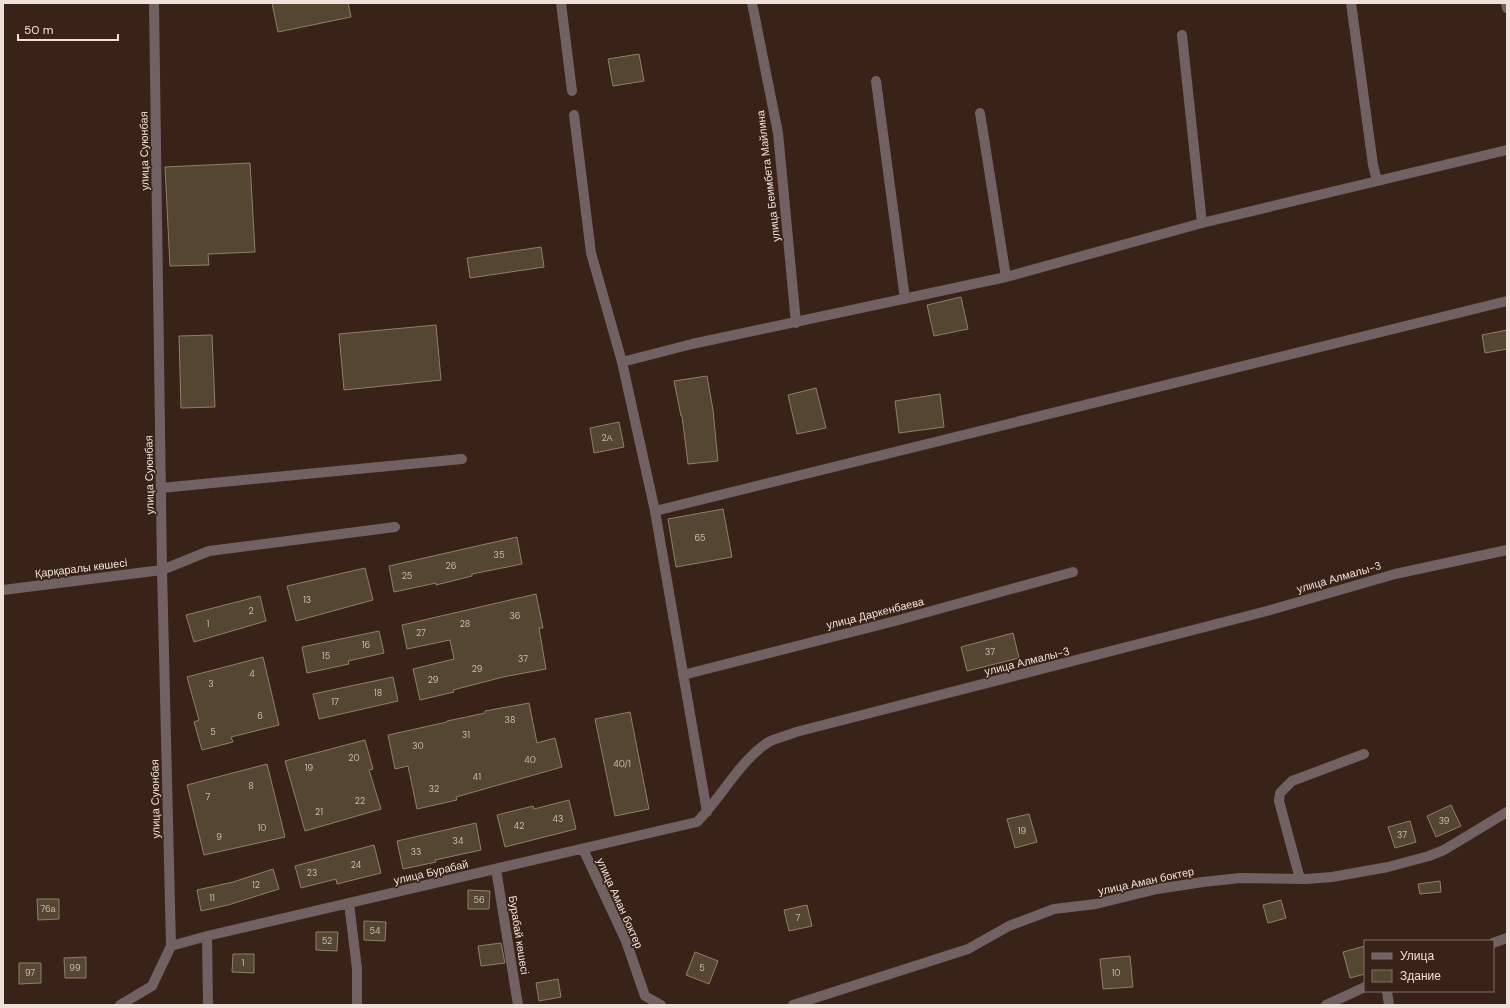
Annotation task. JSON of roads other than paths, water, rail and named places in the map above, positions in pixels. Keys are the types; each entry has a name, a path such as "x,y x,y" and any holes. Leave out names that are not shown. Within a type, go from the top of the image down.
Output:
{"street":[{"name":"улица Суюнбая","path":"154,3 162,570 171,946"},
{"path":"561,3 572,91"},
{"name":"улица Беимбета Майлина","path":"752,3 778,133 796,323"},
{"path":"1351,3 1372,165 1377,181"},
{"path":"1506,3 1507,8"},
{"path":"1182,35 1202,223"},
{"path":"876,81 905,299"},
{"path":"980,113 1006,277"},
{"path":"574,115 591,253 622,362 655,511 707,812"},
{"path":"622,362 692,344 1006,277 1202,223 1507,150"},
{"path":"655,511 1507,301"},
{"path":"161,488 462,459"},
{"name":"Қарқаралы көшесі","path":"3,590 162,570 209,551 395,527"},
{"name":"улица Алмалы-3","path":"697,822 752,757 768,743 782,737 1267,611 1395,574 1507,550"},
{"name":"улица Даркенбаева","path":"683,675 895,621 1073,572"},
{"path":"1300,879 1279,801 1280,793 1292,781 1364,754"},
{"name":"улица Аман боктер","path":"793,1005 968,949 1009,926 1054,909 1096,904 1157,889 1203,882 1240,878 1300,879 1332,877 1388,867 1429,856 1451,846 1507,812"},
{"name":"улица Бурабай","path":"171,946 207,936 697,822"},
{"name":"улица Аман боктер","path":"583,849 626,941 643,1000 661,1005"},
{"name":"Бурабай көшесі","path":"496,869 518,1005"},
{"path":"349,903 357,969 358,1005"},
{"path":"207,936 208,1005"},
{"path":"1494,943 1507,938"},
{"path":"120,1005 152,986 171,946"},
{"path":"1326,1005 1364,986"},
{"path":"1388,992 1389,1005"}]}
